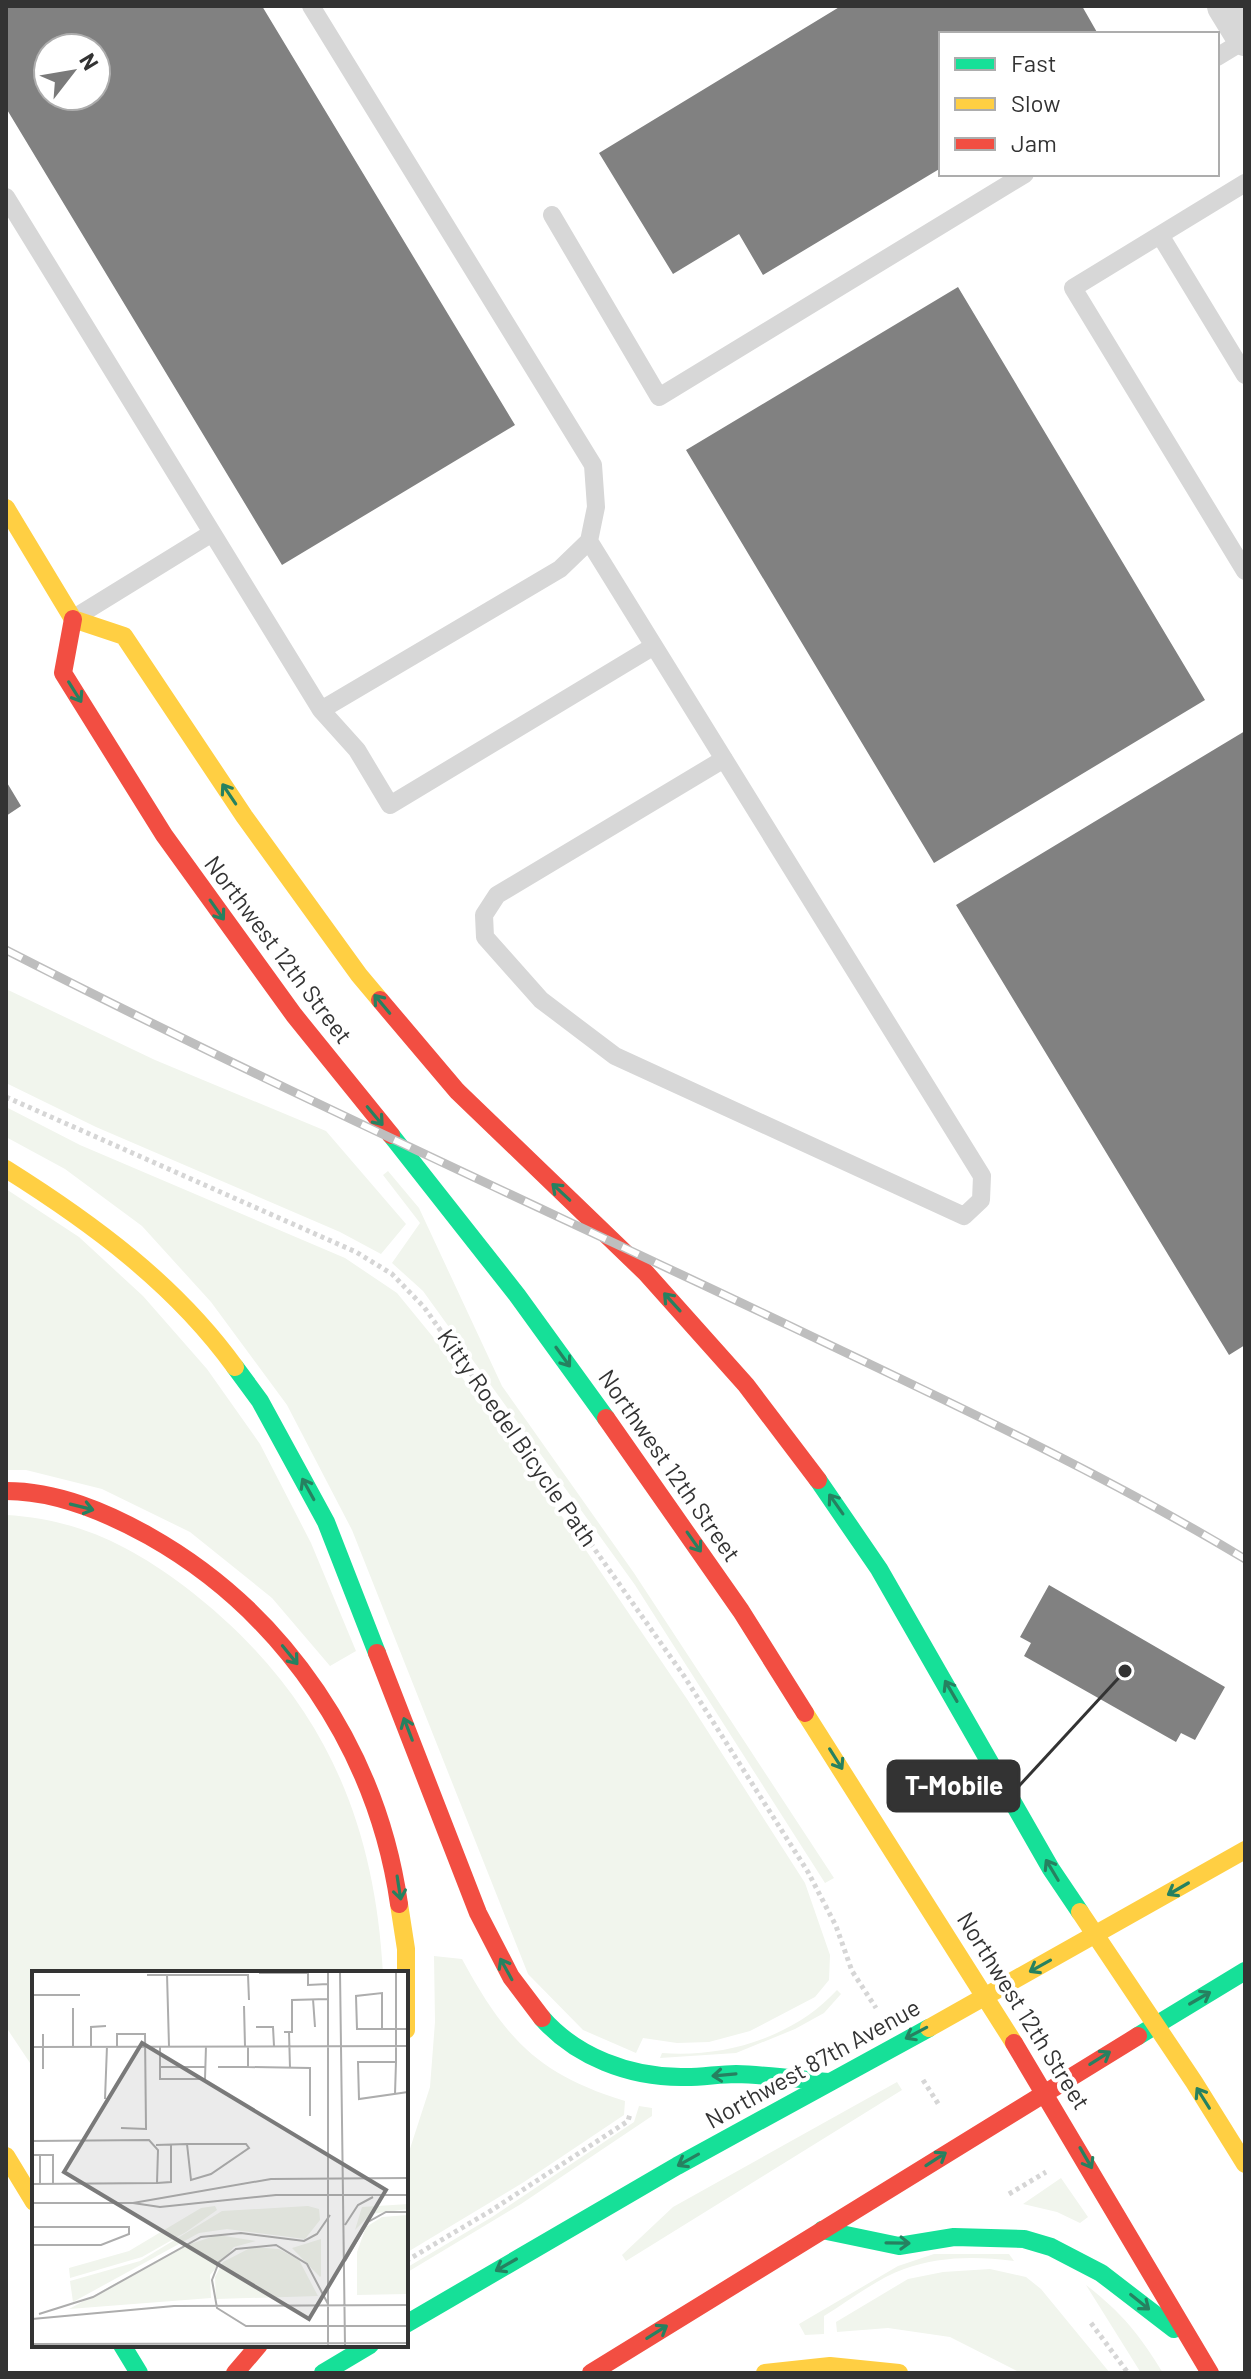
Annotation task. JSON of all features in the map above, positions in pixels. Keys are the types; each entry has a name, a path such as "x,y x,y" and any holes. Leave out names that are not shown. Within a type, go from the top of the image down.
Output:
{"main road":[{"path":"6,508 73,619"},
{"name":"Northwest 12th Street","path":"1210,2373 986,1997 818,1731 657,1489 477,1242 294,1015 164,835 63,673 73,619 124,636 252,828 359,975 407,1033 489,1123 646,1273 746,1385 791,1441 879,1569 1051,1869 1245,2164"},
{"path":"6,1169 77,1214 157,1280 197,1320 260,1401 326,1522 478,1913 507,1972 541,2019 598,2062 642,2074 675,2077 735,2073 829,2082"},
{"path":"6,1491 18,1491 110,1514 187,1557 257,1613 315,1686 344,1732 366,1776 397,1873 408,1971"},
{"name":"Northwest 87th Avenue","path":"408,2323 626,2195 1245,1850"},
{"path":"591,2373 1245,1971"},
{"path":"6,2156 32,2199"},
{"path":"822,2230 899,2246 976,2236 1024,2239 1051,2247 1101,2273 1194,2346"},
{"path":"235,2373 257,2347"},
{"path":"323,2373 367,2347"},
{"path":"124,2349 139,2373"},
{"path":"765,2373 830,2366 899,2373"}],"street":[{"path":"1226,6 1245,38"}],"lane":[{"path":"311,6 593,465 596,507 589,541 560,569 321,710"},
{"path":"1219,56 1245,38"},
{"path":"552,215 659,397 1022,176"},
{"path":"1245,183 1073,288 1245,571"},
{"path":"6,197 321,710 357,750 390,805 654,646"},
{"path":"1160,235 1245,375"},
{"path":"73,619 212,533"},
{"path":"589,541 724,759 982,1176 981,1200 964,1216 615,1056 541,1000 485,937 484,915 497,895 724,759"}],"path":[{"name":"Kitty Roedel Bicycle Path","path":"6,1097 356,1252 392,1274 433,1320 684,1676 808,1872 836,1926 852,1971"},
{"path":"408,2260 492,2210 628,2121 631,2111"},
{"path":"1000,2200 1053,2168"}],"shaded area":[{"path":"6,989 155,1060 326,1131 406,1224 381,1254 340,1232 96,1127 6,1083"},
{"path":"6,1107 80,1145 345,1258 397,1293 433,1337 581,1543 687,1699 805,1883 830,1955 829,1980 815,1997 750,2031 709,2042 677,2043 643,2038 636,2053 583,2030 528,1974 352,1530 287,1405 211,1302 142,1226 65,1169 6,1137"},
{"path":"388,1171 419,1208 502,1386 634,1573 834,1878 825,1883 635,1585 423,1291 392,1263 420,1223 383,1175"},
{"path":"6,1189 79,1237 143,1296 207,1369 260,1444 311,1543 356,1651 330,1666 272,1598 190,1532 102,1489 26,1470 6,1470"},
{"path":"6,1515 31,1517 78,1528 122,1546 184,1586 230,1625 269,1666 302,1709 329,1756 351,1805 367,1857 383,1971 32,1971 32,2066 6,2027"},
{"path":"434,1956 462,1959 493,2011 527,2050 568,2079 625,2101 624,2115 524,2182 408,2252 408,2155 430,2087 435,2022"},
{"path":"837,1990 841,1994 824,2013 795,2029 736,2053 660,2058 662,2053 710,2052 757,2041 800,2020"},
{"path":"897,2082 902,2090 626,2261 622,2255 673,2207"},
{"path":"639,2106 652,2108 652,2116 521,2204 408,2272 408,2267 492,2217 634,2122"},
{"path":"1061,2178 1088,2217 1080,2223 1057,2212 1023,2204"},
{"path":"934,2254 1009,2254 1014,2261 958,2258 904,2269 873,2284 824,2316 824,2334 805,2335 799,2324 898,2266"},
{"path":"990,2269 1026,2277 1041,2289 1110,2373 1021,2373 950,2337 888,2328 837,2332 836,2322 908,2279 943,2272"},
{"path":"1086,2285 1129,2325 1163,2373 1141,2373"}],"building":[{"path":"6,6 262,6 515,425 282,565 6,108"},
{"path":"841,6 1082,6 1097,32 939,32 939,169 763,275 739,234 673,274 599,153"},
{"path":"958,287 1205,700 934,863 686,450"},
{"path":"1245,731 1245,1345 1229,1355 956,905"},
{"path":"6,781 21,806 6,816"},
{"path":"1049,1585 1225,1687 1195,1740 1181,1733 1176,1742 1024,1656 1031,1643 1020,1637"}],"railway":[{"path":"6,950 298,1094 962,1408 1134,1496 1245,1559"}],"traffic: fast":[{"path":"391,1135 517,1295 606,1418"},
{"path":"235,1367 260,1401 326,1522 377,1653"},
{"path":"818,1480 879,1569 1051,1869 1080,1912"},
{"path":"1138,2036 1245,1971"},
{"path":"542,2018 587,2054 624,2069 662,2076 729,2074 829,2082"},
{"path":"408,2323 677,2166 929,2028"},
{"path":"822,2230 899,2246 954,2237 1024,2239 1051,2247 1101,2273 1174,2329"},
{"path":"123,2347 139,2373"},
{"path":"323,2373 367,2347"}],"traffic: slow":[{"path":"6,508 73,619 124,636 244,816 380,1000"},
{"path":"6,1169 100,1233 159,1282 235,1367"},
{"path":"805,1713 1014,2043"},
{"path":"929,2028 1245,1850"},
{"path":"399,1904 406,1971"},
{"path":"1080,1912 1245,2164"},
{"path":"6,2156 32,2199"},
{"path":"765,2373 830,2366 899,2373"}],"traffic: jam":[{"path":"73,619 63,673 164,835 294,1015 391,1135"},
{"path":"380,1000 457,1091 646,1273 746,1385 818,1480"},
{"path":"606,1418 741,1611 805,1713"},
{"path":"6,1491 44,1495 80,1504 149,1536 198,1567 242,1604 282,1645 316,1691 346,1740 370,1792 387,1847 399,1904"},
{"path":"377,1653 478,1913 511,1977 542,2018"},
{"path":"591,2373 1138,2036"},
{"path":"1014,2043 1210,2373"},
{"path":"235,2373 257,2347"}],"place":[{"name":"T-Mobile","path":"1125,1671"}]}
